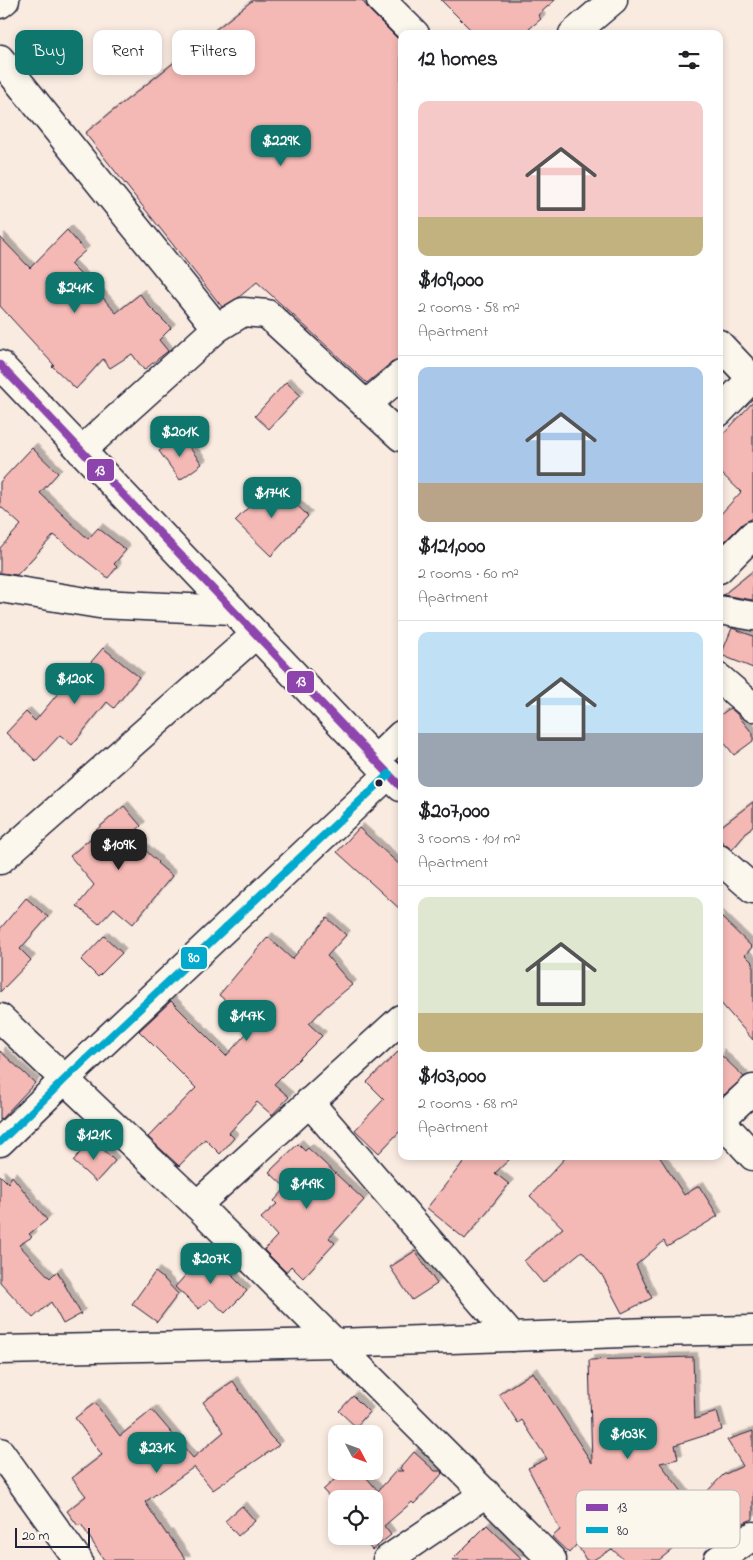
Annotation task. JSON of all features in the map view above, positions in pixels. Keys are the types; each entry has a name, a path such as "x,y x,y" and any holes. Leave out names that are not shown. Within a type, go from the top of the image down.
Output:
{"street":[{"path":"0,4 5,0"},
{"path":"381,0 411,30"},
{"path":"578,30 613,0"},
{"path":"0,59 217,328"},
{"path":"81,451 217,328 243,312 267,314 398,434"},
{"path":"723,348 753,378 723,408"},
{"path":"0,365 255,635 389,773"},
{"path":"366,405 398,378"},
{"path":"723,564 753,536"},
{"path":"0,588 99,604 233,610"},
{"path":"723,611 753,616"},
{"path":"0,860 255,635"},
{"path":"723,681 753,707"},
{"path":"0,1142 389,773 398,744"},
{"path":"723,863 753,889"},
{"path":"0,1018 197,1205 552,1560"},
{"path":"197,1205 398,1022"},
{"path":"723,1115 753,1089"},
{"path":"309,1102 512,1337"},
{"path":"723,1123 753,1156"},
{"path":"0,1350 336,1343 753,1330"},
{"path":"0,1452 78,1560"},
{"path":"387,1560 486,1493"},
{"path":"740,1545 753,1536"},
{"path":"718,1560 736,1548"}],"building":[{"path":"253,0 362,0 370,11 398,39 398,361 391,363 367,383 257,282 238,298 222,307 85,133 158,75 162,75 162,72 172,64 172,75 255,75 255,30 215,30"},
{"path":"441,0 555,0 538,15 541,19 528,30 471,30"},
{"path":"67,230 85,251 70,264 116,313 140,294 171,328 159,340 168,351 144,370 132,354 110,368 103,359 76,389 52,366 54,365 0,306 0,237 30,268"},
{"path":"286,382 300,395 269,429 255,416"},
{"path":"753,402 753,518 742,524 723,543 723,512 741,492 723,475 723,435"},
{"path":"180,435 202,464 180,480 159,451"},
{"path":"32,448 58,473 40,493 88,539 98,528 126,550 114,564 117,567 108,578 54,535 17,575 0,573 0,548 21,525 0,506 0,482"},
{"path":"273,482 308,516 271,556 235,521"},
{"path":"753,571 753,600 723,595"},
{"path":"732,628 753,636 753,668 723,656 723,650"},
{"path":"103,648 139,677 114,708 107,702 72,745 60,735 36,761 6,733 26,712 35,721 69,680 73,683"},
{"path":"730,708 753,734 753,741 734,755 723,741 723,713"},
{"path":"753,802 753,825 732,850 723,842 723,825"},
{"path":"124,806 141,826 130,836 172,876 133,924 114,908 99,924 77,906 94,885 70,856"},
{"path":"359,828 398,863 398,907 337,852"},
{"path":"26,898 48,917 20,949 31,960 0,992 0,929"},
{"path":"327,918 346,935 327,956 352,985 324,1008 309,1024 322,1036 274,1084 289,1097 272,1115 257,1102 229,1133 234,1138 220,1154 205,1139 179,1166 148,1137 196,1088 139,1031 171,1001 226,1056 254,1025 219,995 268,937 292,959"},
{"path":"723,919 752,947 745,955 753,963 753,1040 723,1006"},
{"path":"104,936 122,953 98,977 81,960"},
{"path":"0,1051 35,1083 0,1120"},
{"path":"398,1052 398,1133 379,1153 355,1130 384,1099 367,1082"},
{"path":"723,1057 744,1077 723,1094"},
{"path":"92,1139 115,1161 96,1182 73,1161"},
{"path":"298,1144 305,1151 308,1148 364,1200 329,1238 335,1243 303,1278 291,1266 286,1272 264,1250 277,1236 261,1218 277,1204 274,1201 286,1188 269,1172"},
{"path":"465,1160 509,1160 495,1173 509,1184 465,1239 427,1208"},
{"path":"563,1160 662,1160 684,1195 699,1186 718,1216 667,1247 664,1241 636,1265 652,1298 622,1313 602,1275 582,1251 543,1283 524,1261 563,1228 530,1196"},
{"path":"0,1175 8,1183 12,1176 47,1220 29,1234 32,1237 19,1245 50,1278 57,1271 81,1314 63,1324 51,1302 33,1318 0,1282"},
{"path":"415,1251 437,1284 412,1300 390,1267"},
{"path":"206,1252 234,1276 247,1291 225,1313 210,1299 199,1309 175,1287"},
{"path":"155,1272 178,1294 157,1322 132,1304"},
{"path":"693,1357 695,1419 717,1412 722,1430 675,1445 678,1459 660,1463 681,1490 576,1490 576,1545 569,1553 552,1537 560,1530 528,1468 547,1459 522,1420 518,1423 499,1394 533,1372 592,1463 589,1360"},
{"path":"233,1381 270,1436 279,1445 213,1490 194,1467 145,1502 186,1560 104,1560 81,1524 78,1526 67,1511 86,1496 72,1478 102,1455 75,1418 95,1403 120,1436 152,1410 193,1458 224,1432 203,1402"},
{"path":"353,1396 369,1412 358,1425 354,1425 339,1411"},
{"path":"753,1431 753,1519 740,1524 740,1490 708,1490 723,1475 743,1466 727,1440"},
{"path":"414,1452 435,1471 443,1473 414,1504 412,1502 384,1526 391,1535 383,1541 383,1490 379,1490 396,1471 403,1471 400,1468"},
{"path":"334,1480 369,1480 377,1490 328,1490 328,1495 323,1490"},
{"path":"242,1506 255,1521 238,1536 225,1521"},
{"path":"487,1525 523,1560 452,1560"},
{"path":"368,1545 378,1545 372,1550"},
{"path":"579,1548 674,1548 659,1560 624,1560 612,1549 593,1560 586,1560"}],"transit line":[{"name":"13","path":"0,365 398,784"},
{"name":"80","path":"0,1142 389,774"}]}
